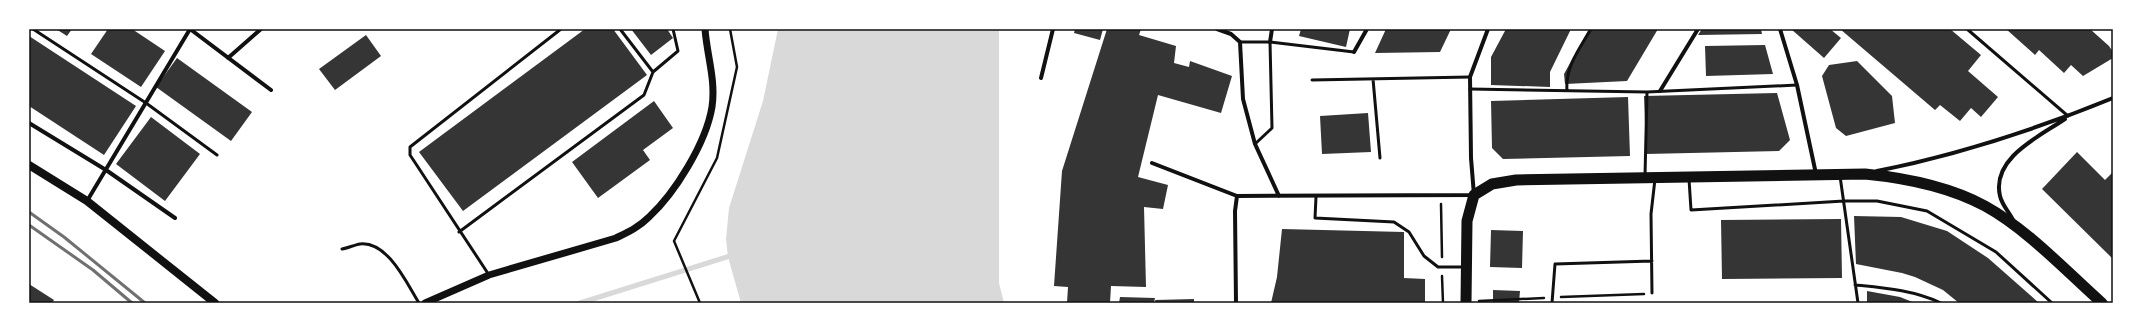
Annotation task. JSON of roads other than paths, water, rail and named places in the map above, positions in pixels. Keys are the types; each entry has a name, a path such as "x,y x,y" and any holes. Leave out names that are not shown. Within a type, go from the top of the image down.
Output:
{"highway":[{"path":"1466,303 1467,221 1474,196 1492,184 1516,180 1865,174 1922,182 1962,195 1986,207 2018,229 2102,303"}],"main road":[{"path":"29,165 87,201 215,303"}],"street":[{"path":"87,201 190,29 271,90"},
{"path":"228,58 261,29"},
{"path":"425,303 489,275 616,238 635,229 650,217 678,182 702,139 712,108 713,76 706,43 705,29"},
{"path":"1041,78 1053,29"},
{"path":"1217,29 1231,34 1240,42 1243,99 1255,144 1279,196"},
{"path":"1270,42 1272,29"},
{"path":"1354,52 1367,29"},
{"path":"1152,163 1237,196 1474,196 1471,158 1470,77 1488,29"},
{"path":"1660,91 1698,29"},
{"path":"1780,29 1796,85 1816,174"},
{"path":"1865,174 1927,161 2068,116 2113,98"},
{"path":"2018,229 2000,196 1999,185 2006,164 2018,152 2068,116"},
{"path":"29,123 106,170 175,218"},
{"path":"1236,303 1237,196"}],"lane":[{"path":"34,29 146,103 217,155"},
{"path":"489,275 459,232 414,162 410,155 410,147 561,29"},
{"path":"620,29 653,72"},
{"path":"459,232 644,95 653,72 678,51 673,29"},
{"path":"1567,90 1566,79 1574,57 1591,29"},
{"path":"1967,29 2068,116"},
{"path":"1240,42 1270,42 1354,52"},
{"path":"1255,144 1272,128 1270,42"},
{"path":"1312,80 1470,77"},
{"path":"1373,79 1380,158"},
{"path":"1470,89 1647,92 1796,85"},
{"path":"1647,92 1652,293"},
{"path":"1840,174 1858,303"},
{"path":"1689,177 1691,210 1844,201 1877,201 1927,211 1996,252 2052,303"},
{"path":"1316,197 1315,218 1394,222 1409,232 1424,256 1438,267 1466,267"},
{"path":"342,249 361,244 377,248 390,258 420,303"},
{"path":"1552,303 1555,264 1652,262"},
{"path":"1855,285 1898,288 1926,296 1941,303"}],"waterway":[{"path":"580,303 733,255"}],"railway":[{"path":"29,212 64,237 145,303"},
{"path":"29,225 93,270 132,303"}]}
